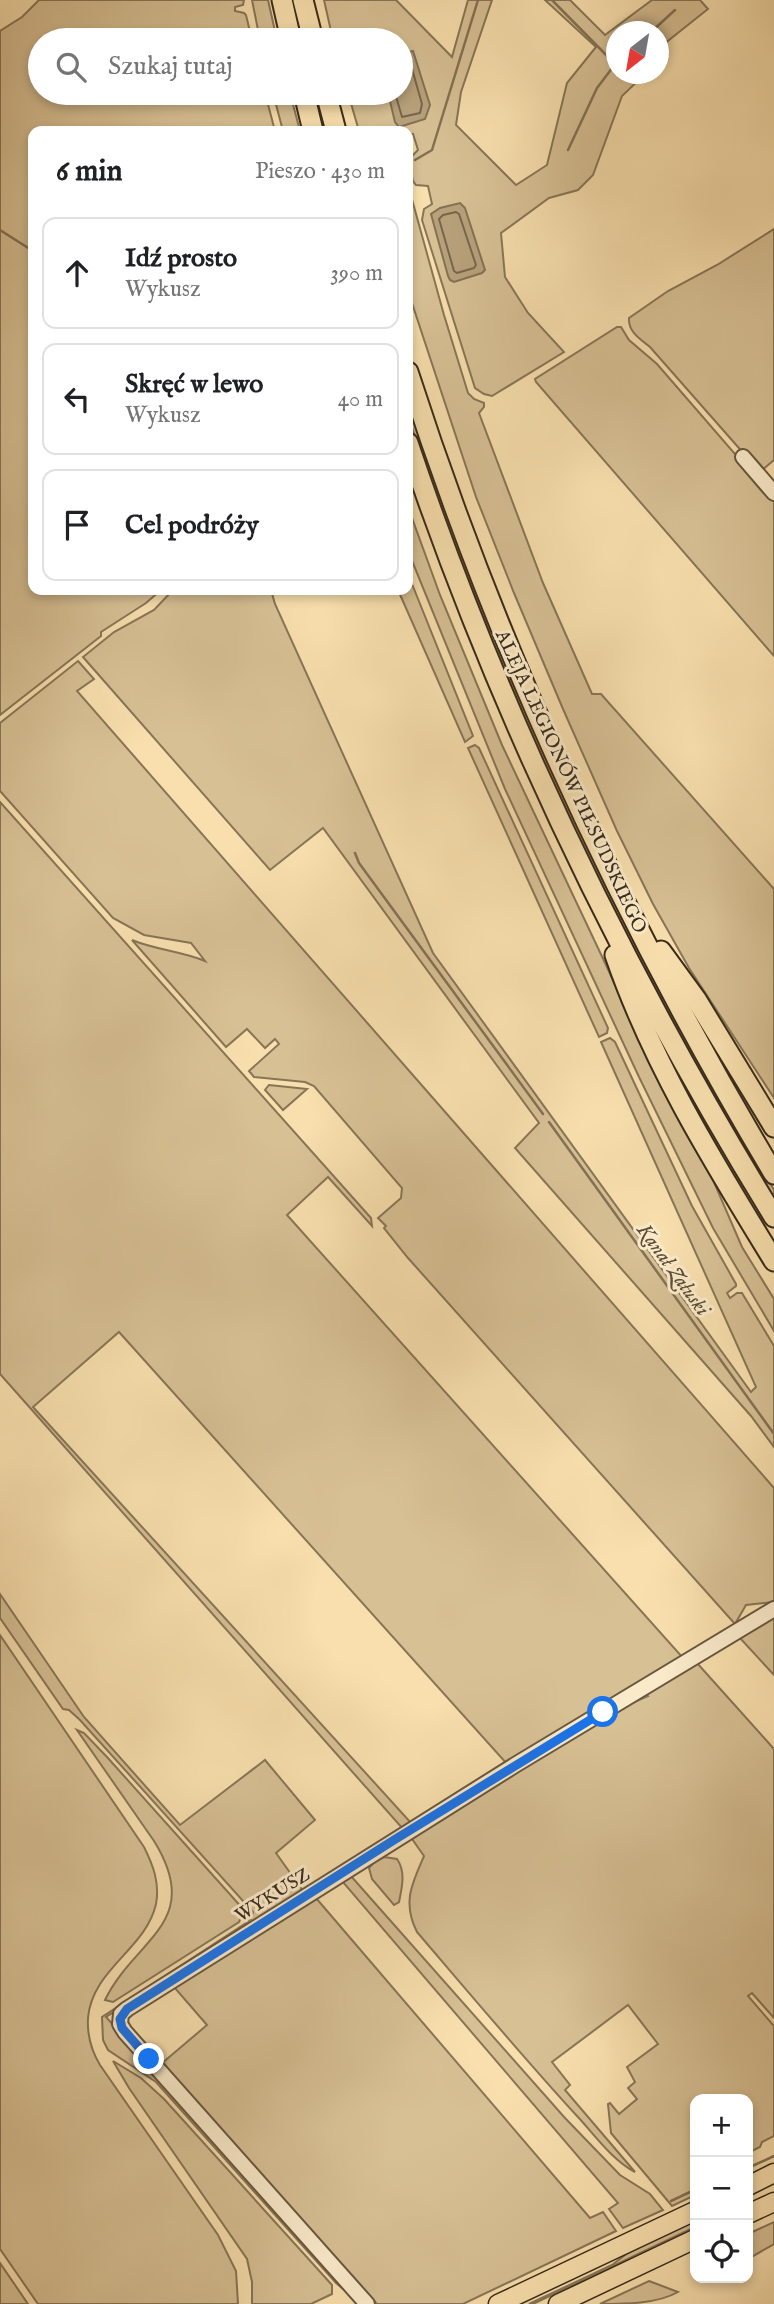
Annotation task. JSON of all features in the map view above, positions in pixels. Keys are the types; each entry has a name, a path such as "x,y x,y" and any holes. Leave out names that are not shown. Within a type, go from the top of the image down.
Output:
{"highway":[{"path":"282,0 288,28"},
{"path":"303,0 310,28"},
{"path":"307,105 312,126"},
{"path":"329,105 335,126"},
{"name":"ALEJA LEGIONÓW PIŁSUDSKIEGO","path":"413,387 500,625 556,755 681,1010 774,1174"},
{"name":"ALEJA LEGIONÓW PIŁSUDSKIEGO","path":"413,457 456,575 519,729 594,891 657,1015 774,1217"},
{"path":"594,891 625,983 666,1076 774,1261"},
{"path":"626,901 696,999 774,1127"}],"main road":[{"path":"753,2184 774,2174"},
{"path":"753,2212 774,2202"},
{"path":"498,2304 690,2213"},
{"path":"558,2304 690,2241"}],"street":[{"path":"743,457 774,493"},
{"name":"WYKUSZ","path":"367,2304 125,2032 120,2024 121,2014 506,1770 774,1609"}],"shaded area":[{"path":"39,0 244,0 243,5 235,7 235,11 246,15 249,28 28,28 28,105 268,105 274,126 28,126 28,595 155,595 101,632 101,636 0,715 0,31 22,17"},
{"path":"252,0 268,0 274,28 258,28"},
{"path":"324,0 396,0 452,57 468,0 492,0 461,92 456,125 516,185 547,165 567,83 596,47 545,0 570,0 606,34 606,84 635,84 622,96 593,175 578,190 549,198 501,233 505,277 528,313 564,352 492,396 475,388 422,220 424,209 432,204 428,186 416,185 413,181 413,155 418,150 413,126 358,126 351,105 413,105 413,28 330,28"},
{"path":"652,0 700,0 708,9 669,40 669,21 624,21"},
{"path":"276,105 293,105 299,126 282,126"},
{"path":"413,203 468,393 484,403 479,413 543,583 592,694 601,694 774,889 774,1098 689,968 653,904 563,709 476,497 413,306"},
{"path":"774,229 774,460 760,472 650,347 635,335 629,318 668,291 717,265"},
{"path":"621,327 629,340 657,364 774,499 774,656 536,382 535,379"},
{"path":"413,413 440,492 737,1126 774,1190 774,1202 647,976 598,879 510,683 413,430"},
{"path":"413,521 440,595 502,745 650,1062 713,1180 742,1247 774,1299 774,1331 713,1228 639,1077 505,789 413,563"},
{"path":"413,586 473,736 465,742 400,595 413,595"},
{"path":"168,595 272,595 433,953 751,1392 756,1387 601,1042 610,1038 615,1042 692,1206 736,1284 727,1293 730,1298 742,1293 774,1346 774,1447 751,1416 515,1148 539,1123 323,828 270,870 83,657 114,632 154,610"},
{"path":"78,661 94,679 77,691 774,1488 774,1602 746,1605 735,1624 384,1228 386,1226 378,1218 401,1198 402,1188 314,1086 305,1082 254,1077 249,1071 279,1044 275,1039 265,1048 247,1029 226,1047 132,940 205,961 191,943 144,935 113,918 0,791 0,723"},
{"path":"475,745 479,748 608,1028 607,1033 599,1037 468,748"},
{"path":"0,802 371,1218 372,1226 328,1177 287,1215 684,1659 507,1764 119,1332 33,1407 412,1824 403,1829 0,1374"},
{"path":"269,1085 307,1089 283,1110 265,1090"},
{"path":"0,1594 84,1717 180,1825 265,1760 315,1820 276,1853 303,1891 106,2017 361,2304 336,2283 156,2082 108,2050 103,2040 102,2017 246,1923 253,1912 80,1720 69,1710 63,1709 0,1618"},
{"path":"774,1616 774,1675 739,1637"},
{"path":"0,1635 144,1847 153,1867 157,1896 150,1920 142,1934 99,1986 88,2018 89,2036 100,2065 218,2235 236,2271 238,2304 38,2304 0,2249"},
{"path":"697,1663 774,1749 774,2018 752,1993 748,1996 774,2026 774,2136 753,2150 753,2094 690,2094 690,2197 672,2206 611,2133 608,2104 619,2114 637,2099 628,2088 635,2082 627,2067 658,2044 628,2005 552,2062 570,2085 565,2090 635,2172 604,2146 417,1932 409,1902 424,1856 410,1836 620,1708 648,1696 645,1692"},
{"path":"77,1730 84,1733 107,1757 244,1910 239,1922 113,2002 105,2000 118,1979 160,1928 169,1911 172,1892 168,1869 154,1841"},
{"path":"384,1857 397,1859 402,1869 399,1902 394,1905 372,1879 369,1868"},
{"path":"350,1875 565,2118 620,2175 650,2194 663,2210 623,2228 609,2209 618,2203 342,1881"},
{"path":"316,1898 590,2218 603,2212 616,2231 463,2304 377,2304 161,2064 207,2025 174,1987"},
{"path":"113,2061 141,2078 164,2099 332,2285 332,2294 311,2304 252,2304 252,2282 247,2259"},
{"path":"690,2222 690,2229 529,2304 612,2265 633,2249"},
{"path":"774,2222 774,2244 753,2256 753,2232"},
{"path":"0,2263 28,2304 0,2304"},
{"path":"649,2281 678,2292 651,2301 600,2304"}],"water":[{"path":"413,51 430,105 425,119 402,126 395,122 391,105 413,105"},
{"path":"460,203 465,208 485,270 454,282 448,276 431,214 440,208"}],"waterway":[{"name":"Kanał Załuski","path":"415,160 432,150 478,0"},
{"path":"552,0 606,55"},
{"path":"663,21 675,10"},
{"path":"568,150 597,88 606,76"},
{"path":"0,230 28,248"},
{"name":"Kanał Załuski","path":"355,853 359,863 543,1114"},
{"name":"Kanał Załuski","path":"549,1122 774,1434"},
{"path":"753,2166 774,2156"},
{"path":"671,2201 690,2192"}],"route":[{"path":"149,2059 120,2024 121,2014 127,2009 603,1712"}]}
